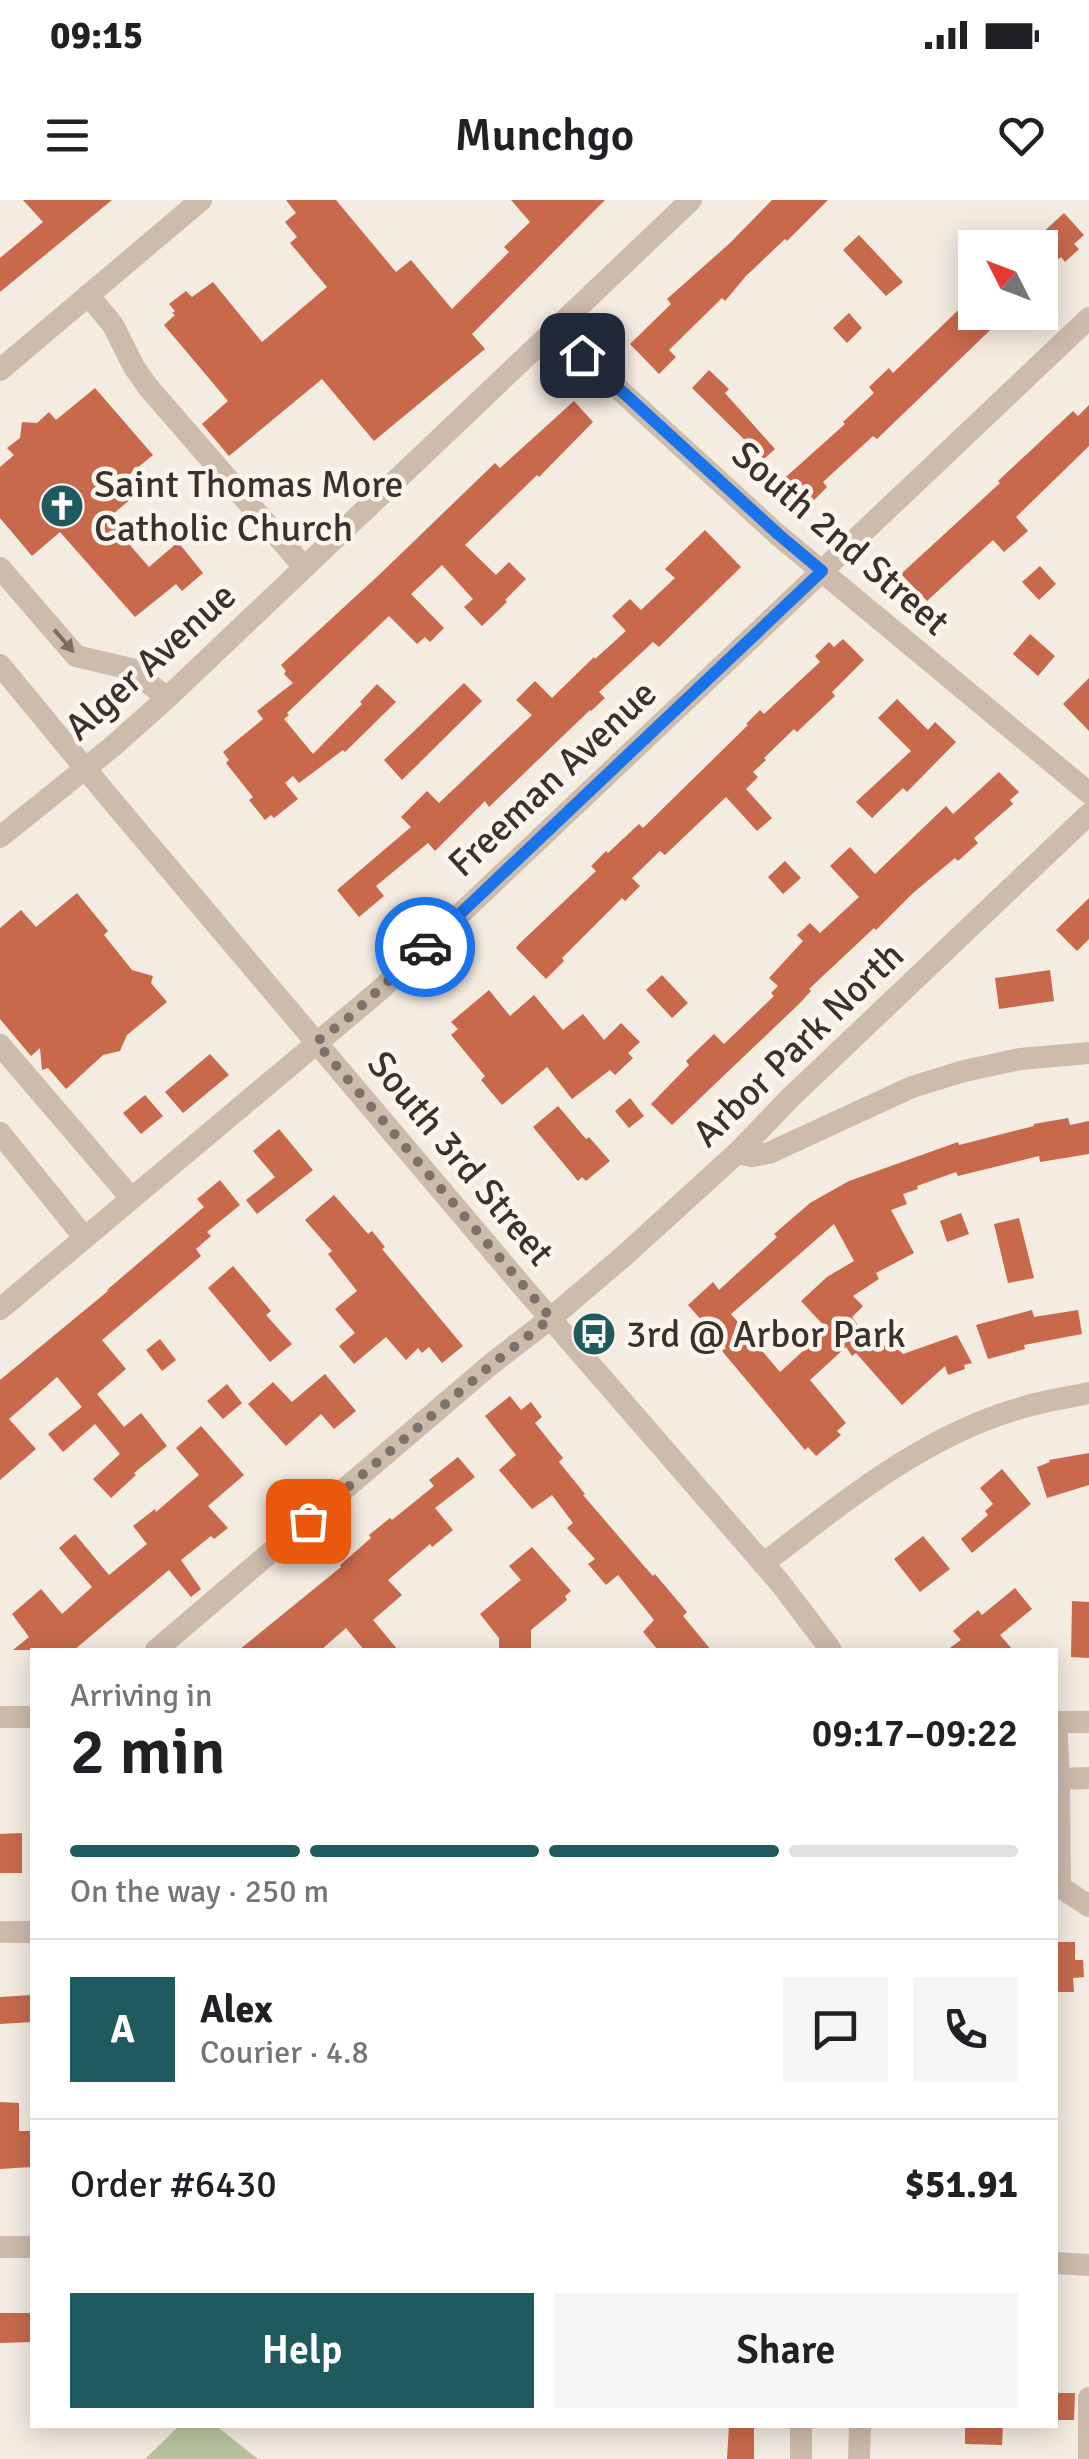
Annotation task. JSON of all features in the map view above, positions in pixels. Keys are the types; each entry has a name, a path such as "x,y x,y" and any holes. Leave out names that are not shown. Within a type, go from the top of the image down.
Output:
{"street":[{"path":"0,370 201,200"},
{"name":"Alger Avenue","path":"0,837 167,698 691,200"},
{"path":"88,296 113,325 148,387 304,567"},
{"name":"Freeman Avenue","path":"0,1309 380,990 1089,318"},
{"name":"South 2nd Street","path":"554,330 778,534 1089,793"},
{"path":"0,568 76,656 132,669 167,698"},
{"name":"South 3rd Street","path":"0,664 316,1042 763,1564 829,1648"},
{"name":"Arbor Park North","path":"158,1648 551,1318 737,1153 791,1096 1089,814"},
{"path":"0,1045 131,1198"},
{"path":"737,1153 769,1153 912,1087 964,1071 1089,1053"},
{"path":"0,1133 84,1237"},
{"path":"763,1564 886,1472 950,1435 1019,1408 1089,1393"},
{"path":"0,1717 30,1717"},
{"path":"1058,1722 1089,1722"},
{"path":"1058,1761 1060,1887 1089,1906"},
{"path":"1059,1780 1089,1778"},
{"path":"0,1932 30,1932"},
{"path":"0,2247 30,2247"},
{"path":"1058,2263 1089,2264"},
{"path":"1088,2459 1089,2398"},
{"path":"801,2459 802,2428"},
{"path":"859,2459 860,2428"}],"green space":[{"path":"177,2428 219,2428 258,2459 145,2459"}],"building":[{"path":"23,200 112,200 0,292 0,258 43,222"},
{"path":"286,200 336,200 396,272 411,260 452,309 509,252 504,247 530,222 511,200 605,200 472,334 485,349 374,441 322,379 229,456 202,424 228,401 164,325 175,315 169,304 186,291 192,297 213,282 262,342 327,287 290,243 297,237 285,222 296,213"},
{"path":"772,200 828,200 669,350 676,357 659,374 630,344 671,304 667,299"},
{"path":"1064,213 1084,235 1074,244 1079,249 1065,262 1061,257 1058,259 1058,230 1045,230"},
{"path":"859,235 903,282 886,296 843,250"},
{"path":"958,310 958,330 990,330 877,439 873,436 823,482 827,487 814,500 810,495 800,506 778,484 845,424 874,393 869,387 889,368 893,373"},
{"path":"849,313 862,328 847,343 833,328"},
{"path":"709,370 729,389 725,393 775,449 764,459 692,388"},
{"name":"Saint Thomas More Catholic Church","path":"95,388 153,455 125,478 138,493 107,519 149,567 178,542 203,573 182,591 176,584 135,617 60,532 32,556 0,518 0,467 14,455 7,448 20,438 22,422 37,423 49,412 56,420"},
{"path":"574,401 593,422 465,545 496,575 509,562 526,579 482,626 464,607 473,599 442,565 411,594 444,628 430,642 425,637 417,644 389,616 287,713 284,719 313,754 377,684 396,702 345,752 299,783 293,776 285,783 298,799 274,818 271,815 265,820 249,800 253,797 226,763 229,760 223,752 263,719 257,711 293,683 281,665 495,463 500,468"},
{"path":"1089,405 1089,446 1016,517 1028,531 1004,552 993,540 927,601 901,574 1073,411 1078,416"},
{"path":"705,530 741,567 659,647 653,642 599,692 605,698 489,807 485,801 435,851 428,843 376,886 384,896 359,917 337,890 411,827 401,817 427,791 439,803 532,715 516,700 535,681 552,698 626,631 612,616 630,599 641,610 675,578 665,569"},
{"path":"1040,566 1056,584 1039,600 1022,582"},
{"path":"1030,634 1055,656 1038,676 1013,654"},
{"path":"843,639 864,660 832,692 835,696 764,758 753,772 758,777 746,789 772,818 757,831 726,797 665,855 660,851 632,878 640,886 625,901 622,898 546,979 516,948 518,945 596,871 591,866 606,851 639,824 643,828 760,710 764,714 820,662 815,656 829,642 834,647"},
{"path":"1089,678 1089,731 1063,704"},
{"path":"464,683 482,701 402,780 384,760"},
{"path":"897,699 928,730 935,722 956,742 907,792 903,788 872,818 856,802 911,751 878,718"},
{"path":"999,772 1019,792 1010,800 1013,804 974,838 978,843 874,928 672,1125 651,1104 689,1065 686,1061 714,1034 724,1044 774,996 771,993 778,986 769,978 803,941 797,935 810,923 820,933 859,897 830,866 850,847 875,874 946,806 953,814"},
{"path":"785,861 801,878 783,894 768,877"},
{"path":"77,893 108,931 104,935 132,970 153,976 151,983 167,1002 127,1035 120,1051 103,1055 66,1089 48,1068 42,1070 40,1048 31,1056 0,1019 0,928 21,910 36,927"},
{"path":"1089,898 1089,939 1077,951 1056,930"},
{"path":"1050,970 1054,1001 999,1009 995,978"},
{"path":"662,975 688,1003 672,1018 646,990"},
{"path":"489,990 510,1016 534,995 563,1030 583,1014 604,1040 621,1023 640,1042 628,1053 633,1058 615,1075 610,1070 572,1099 547,1067 502,1105 481,1080 485,1076 451,1035 458,1029 451,1022"},
{"path":"210,1054 229,1075 183,1113 165,1092"},
{"path":"145,1095 163,1116 141,1134 123,1113"},
{"path":"630,1098 644,1116 629,1128 615,1111"},
{"path":"558,1106 610,1161 586,1181 582,1177 578,1181 533,1127"},
{"path":"1068,1118 1070,1125 1089,1121 1089,1154 1040,1162 1039,1156 958,1176 956,1172 903,1194 907,1204 891,1210 914,1253 876,1273 879,1279 853,1296 863,1306 852,1317 878,1352 890,1340 903,1354 957,1335 972,1363 948,1375 945,1366 902,1405 856,1353 852,1356 846,1347 810,1380 846,1423 837,1431 841,1435 816,1456 808,1447 805,1450 688,1305 713,1282 719,1290 810,1203 849,1181 958,1142 959,1145","holes":["834,1224 854,1261 827,1277 801,1301 827,1329 780,1372 731,1314"]},
{"path":"279,1129 313,1170 257,1214 246,1200 275,1177 253,1151"},
{"path":"220,1180 240,1205 207,1232 211,1236 196,1249 201,1256 102,1340 126,1369 97,1394 124,1427 141,1413 167,1446 111,1498 93,1479 120,1454 95,1424 63,1452 48,1434 82,1407 57,1377 9,1419 36,1449 0,1480 0,1380 204,1207 197,1199"},
{"path":"334,1195 368,1234 372,1231 385,1247 382,1249 463,1346 442,1363 429,1347 422,1353 418,1348 406,1360 386,1337 354,1364 339,1346 355,1333 335,1309 357,1291 328,1254 332,1251 305,1220"},
{"path":"961,1213 969,1234 947,1242 940,1221"},
{"path":"1019,1218 1034,1278 1008,1283 994,1224"},
{"path":"233,1266 271,1311 266,1315 292,1344 270,1362 208,1288"},
{"path":"1032,1310 1034,1317 1078,1310 1082,1334 1024,1345 1025,1349 988,1359 976,1325"},
{"path":"160,1339 176,1360 162,1371 146,1350"},
{"path":"325,1374 356,1411 334,1429 321,1414 286,1446 248,1404 273,1382 292,1402"},
{"path":"227,1384 242,1403 223,1419 207,1401"},
{"path":"510,1396 521,1410 531,1402 542,1417 535,1423 563,1458 559,1462 583,1495 687,1612 683,1616 709,1648 656,1648 643,1632 654,1620 618,1575 606,1585 588,1564 595,1559 567,1528 573,1523 552,1495 532,1509 499,1470 516,1455 485,1416"},
{"path":"201,1426 244,1475 208,1506 228,1528 181,1560 201,1589 191,1597 169,1570 76,1648 13,1650 29,1637 12,1614 41,1589 62,1614 92,1587 59,1548 75,1534 109,1575 147,1544 133,1526 199,1475 176,1448"},
{"path":"1089,1453 1089,1485 1047,1498 1037,1467 1049,1460"},
{"path":"458,1457 475,1477 435,1508 453,1530 388,1580 402,1595 373,1620 396,1648 362,1648 346,1628 323,1648 241,1648 341,1567 371,1538 369,1535 434,1486 429,1480"},
{"path":"1002,1469 1031,1504 972,1553 961,1539 988,1515 985,1511 993,1504 980,1488"},
{"path":"923,1536 950,1569 920,1592 894,1559"},
{"path":"532,1547 571,1591 565,1596 567,1600 531,1630 531,1648 499,1648 499,1638 480,1614 521,1580 509,1566"},
{"path":"1015,1588 1032,1609 1000,1635 1011,1648 950,1648 961,1640 953,1631 978,1610 982,1615"},
{"path":"1072,1601 1089,1602 1089,1658 1071,1657"},
{"path":"22,1833 22,1873 0,1873 0,1834"},
{"path":"1058,1942 1075,1942 1075,1960 1083,1960 1084,1977 1073,1978 1074,1992 1058,1992"},
{"path":"30,1995 30,2022 0,2024 0,1997"},
{"path":"0,2102 19,2103 19,2131 30,2131 30,2167 0,2169"},
{"path":"0,2313 30,2313 30,2342 0,2343"},
{"path":"1058,2393 1075,2393 1074,2420 1058,2420"},
{"path":"729,2428 754,2428 754,2459 727,2459"},
{"path":"965,2428 1003,2428 1002,2445 965,2444"}],"way so far":[{"path":"308,1521 551,1318 316,1042 346,1020 425,947"}],"place":[{"name":"Saint Thomas More Catholic Church","path":"62,506"},
{"name":"3rd @ Arbor Park","path":"594,1334"}],"route":[{"path":"425,947 822,571 582,355"}]}
